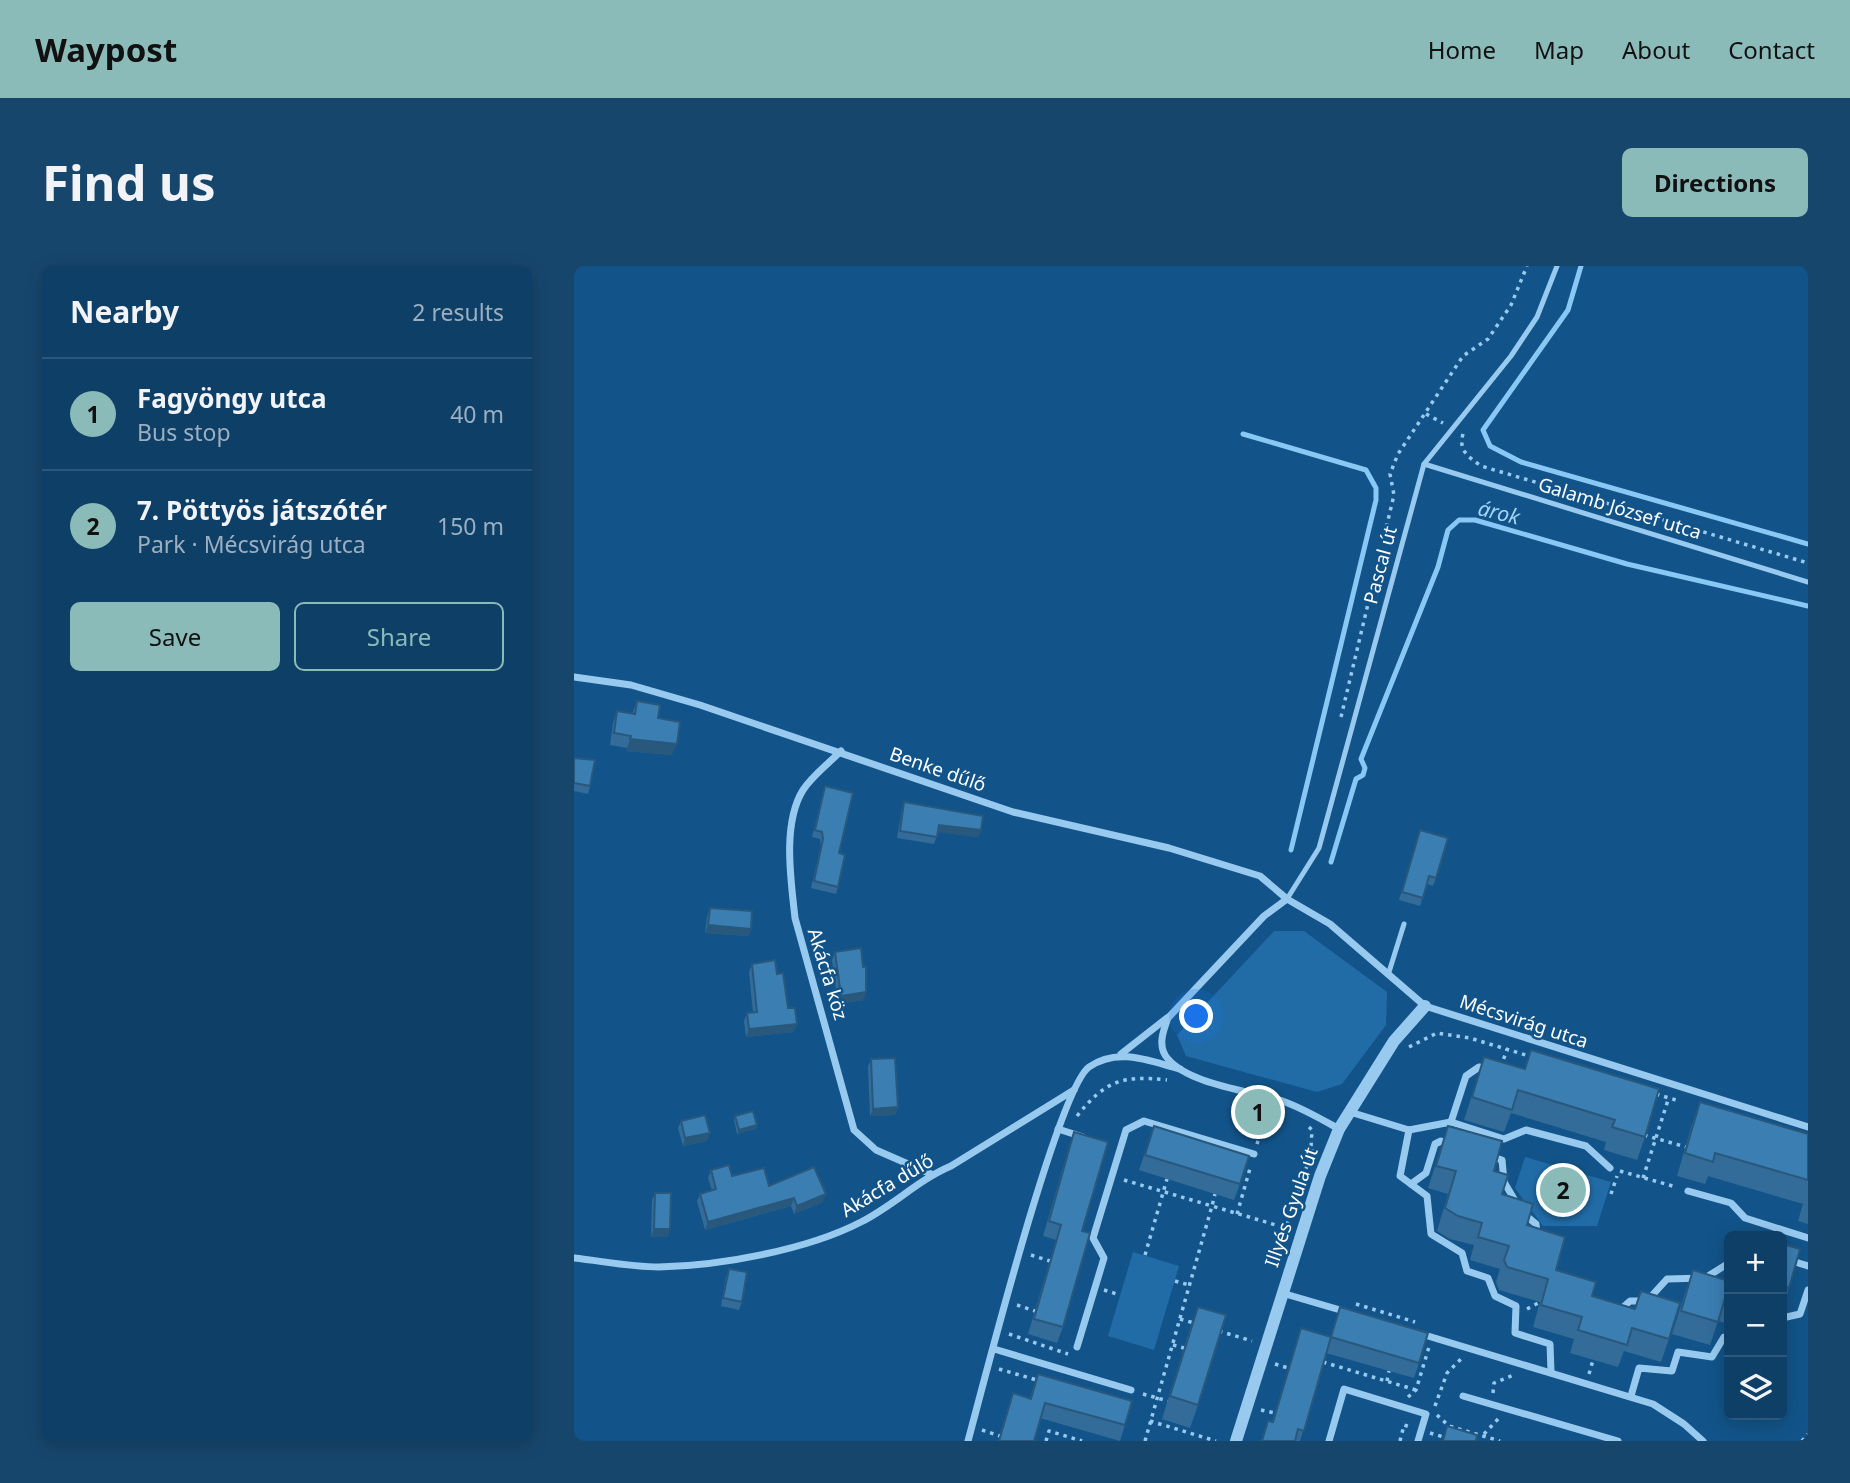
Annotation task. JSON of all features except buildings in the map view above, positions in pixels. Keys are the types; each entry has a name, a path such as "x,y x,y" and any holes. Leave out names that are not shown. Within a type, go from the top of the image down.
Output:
{"street":[{"name":"Benke dűlő","path":"574,677 631,685 841,751 1013,812 1169,848 1260,876 1287,899"},
{"name":"Akácfa köz","path":"841,751 803,790 794,811 791,884 795,918 854,1130 876,1150 931,1174"},
{"path":"968,1441 1074,1090 1087,1068 1121,1054 1168,1018 1264,916 1287,899"},
{"name":"Mécsvirág utca","path":"1287,899 1330,924 1389,972 1425,1006 1808,1127"},
{"name":"Illyés Gyula út","path":"1236,1441 1320,1175 1339,1129 1394,1041 1425,1006"},
{"path":"1168,1018 1162,1032 1162,1049 1180,1069"},
{"path":"1121,1054 1180,1069 1196,1077 1285,1102 1339,1129"},
{"path":"1451,1122 1466,1076 1479,1067 1500,1072"},
{"name":"Akácfa dűlő","path":"574,1258 659,1267 748,1256 792,1247 862,1222 931,1174 951,1166 1074,1090"},
{"path":"1350,1112 1409,1130 1451,1122 1504,1139 1526,1130 1586,1146 1614,1170"},
{"path":"1077,1347 1104,1258 1093,1238 1126,1130 1144,1121 1254,1154"},
{"path":"1062,1130 1087,1138"},
{"path":"1409,1130 1400,1176 1427,1196 1431,1234 1462,1253 1467,1271 1488,1278 1496,1296 1516,1306 1515,1333 1550,1344 1551,1372"},
{"path":"1411,1184 1426,1173 1435,1144 1441,1141 1466,1149"},
{"path":"1109,1145 1120,1149"},
{"path":"1478,1152 1502,1160 1504,1182 1522,1212 1536,1224 1535,1230 1542,1240"},
{"path":"1688,1191 1731,1203 1745,1218 1808,1238"},
{"path":"1787,1260 1808,1266"},
{"path":"1610,1308 1620,1310 1630,1301 1647,1301 1667,1279 1705,1279 1724,1266"},
{"path":"1787,1317 1800,1314 1808,1290"},
{"path":"1282,1293 1358,1315"},
{"path":"1408,1330 1653,1404 1684,1424 1703,1441"},
{"path":"1631,1396 1639,1368 1672,1371 1678,1352 1712,1357 1724,1337"},
{"path":"994,1349 1130,1390"},
{"path":"1329,1441 1344,1389 1426,1413 1418,1441"},
{"path":"1463,1396 1618,1441"}],"lane":[{"name":"Pascal út","path":"1287,899 1319,848 1424,464 1511,356 1537,317 1557,266"},
{"name":"Galamb József utca","path":"1424,464 1808,582"},
{"path":"1389,972 1404,925"}],"path":[{"path":"1426,414 1464,432 1461,442 1464,453 1481,466 1808,563"},
{"path":"1403,1050 1437,1033 1470,1038 1540,1059"},
{"path":"1503,1061 1507,1049"},
{"path":"1062,1130 1111,1083 1147,1078 1172,1080"},
{"path":"1643,1178 1673,1084"},
{"path":"1643,1090 1682,1102"},
{"path":"1237,1213 1269,1106"},
{"path":"1644,1135 1686,1147"},
{"path":"1612,1194 1614,1170 1688,1191"},
{"path":"1111,1177 1286,1228"},
{"path":"1145,1255 1167,1179"},
{"path":"1145,1441 1215,1194"},
{"path":"1031,1255 1050,1261"},
{"path":"1175,1281 1189,1285"},
{"path":"1112,1292 1120,1295"},
{"path":"1017,1305 1035,1311"},
{"path":"1180,1319 1202,1325"},
{"path":"1213,1329 1252,1341"},
{"path":"1009,1334 1075,1356"},
{"path":"1172,1345 1184,1348"},
{"path":"1323,1362 1416,1390 1428,1350"},
{"path":"1483,1352 1457,1360 1447,1373 1433,1412 1449,1426 1484,1434 1500,1441"},
{"path":"1341,1367 1344,1358"},
{"path":"1589,1374 1593,1360"},
{"path":"1272,1375 1275,1364 1288,1368"},
{"path":"1491,1404 1494,1383 1509,1379 1530,1366"},
{"path":"999,1369 1043,1382"},
{"path":"1387,1381 1389,1371"},
{"path":"1157,1398 1168,1401"},
{"path":"1258,1420 1265,1398"},
{"path":"1484,1434 1508,1408"},
{"path":"1261,1410 1275,1413"},
{"path":"1150,1421 1216,1441"},
{"path":"1046,1441 1052,1422"},
{"path":"982,1430 1000,1436"},
{"path":"1421,1430 1456,1441"},
{"path":"1049,1431 1082,1441"},
{"path":"1802,1441 1808,1434"},
{"path":"1434,1441 1436,1435"}],"shaded area":[{"path":"1274,931 1304,931 1387,992 1386,1025 1342,1084 1317,1092 1186,1056 1177,1035"},
{"path":"1525,1157 1611,1182 1597,1226 1543,1226 1515,1188"},
{"path":"1133,1252 1179,1266 1154,1350 1108,1336"}],"waterway":[{"name":"árok","path":"1581,266 1568,310 1483,430 1490,446 1521,462 1808,544"},
{"path":"1243,434 1366,470 1376,488 1376,500 1291,850"},
{"name":"árok","path":"1331,862 1356,779 1363,775 1365,768 1361,759 1438,567 1448,530 1459,520 1475,520 1627,564 1808,606"}],"place":[{"name":"Fagyöngy utca","path":"1258,1112"},
{"name":"7. Pöttyös játszótér","path":"1563,1190"}]}
